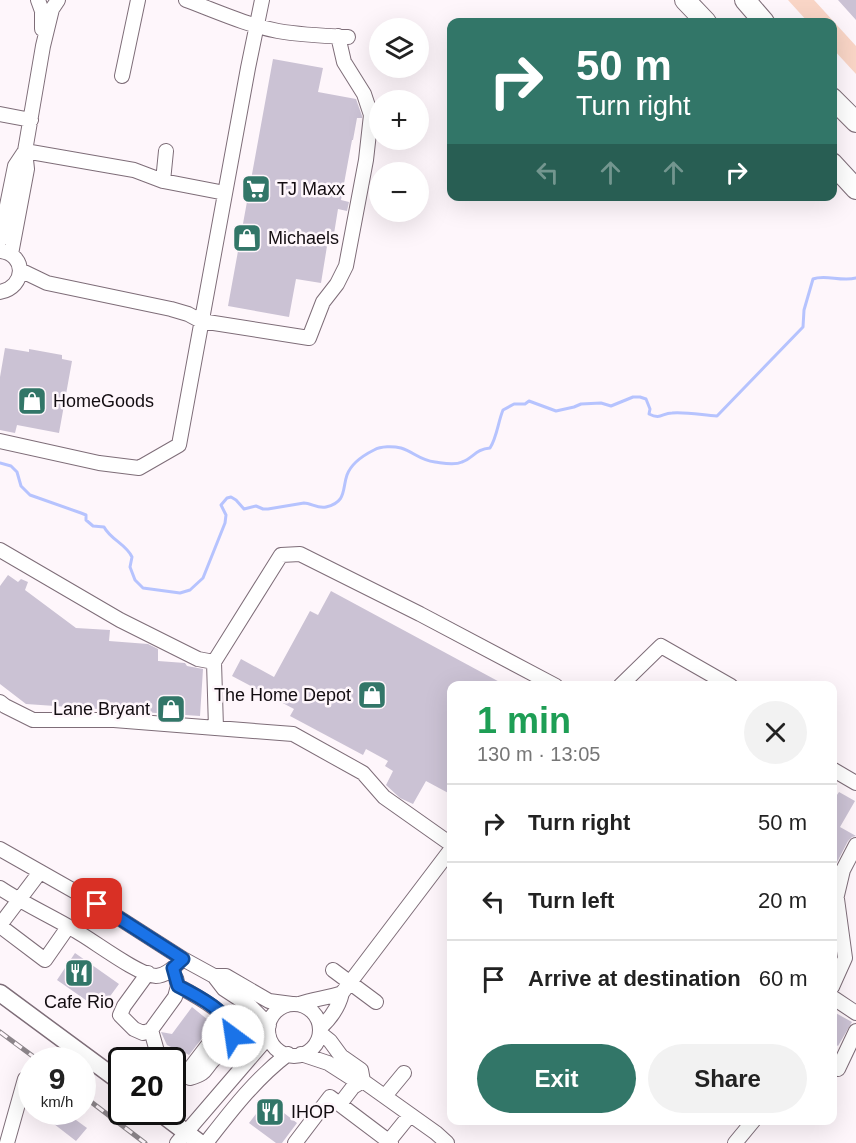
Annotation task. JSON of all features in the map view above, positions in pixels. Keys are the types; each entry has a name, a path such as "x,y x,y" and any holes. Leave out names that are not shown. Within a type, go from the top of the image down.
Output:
{"highway":[{"path":"745,0 761,18"},
{"path":"837,103 856,122"},
{"path":"837,168 856,189"}],"main road":[{"path":"0,993 108,1073"},
{"path":"170,1125 181,1138 200,1143"}],"street":[{"path":"38,0 42,11 43,46"},
{"path":"4,292 20,276 16,259 6,253 27,169 25,151 43,46 52,9 58,0"},
{"path":"122,76 138,0"},
{"path":"20,270 47,283 171,309 201,321 309,338 323,302 337,284 346,266 366,160 370,115 364,94 344,62 343,37 278,31 242,21 186,0"},
{"path":"0,441 99,463 139,468 179,445 262,0"},
{"path":"0,114 31,120"},
{"path":"25,151 134,170 163,181 225,193"},
{"path":"0,240 15,166 25,151"},
{"path":"163,181 166,151"},
{"path":"4,292 47,283"},
{"path":"0,550 120,620 198,658 214,662"},
{"path":"216,728 214,662 280,555 300,554 420,614 543,681"},
{"path":"625,681 661,646 722,681"},
{"path":"0,702 33,720 114,720 293,734 363,773 384,797 447,843"},
{"path":"837,772 856,783"},
{"path":"837,897 843,870 856,844"},
{"path":"0,849 97,904 178,963 214,976 226,976 269,1001 296,1004 314,1012 320,1030 314,1046 270,1068 247,1092 206,1143"},
{"path":"320,1030 340,1002 346,988 447,854"},
{"path":"40,872 0,926 45,960 68,927"},
{"path":"0,888 141,972 156,976 165,974 178,963"},
{"path":"837,916 845,958 837,976"},
{"path":"148,974 123,1006 120,1015 134,1029 143,1033 152,1030 176,997 178,963"},
{"path":"333,970 346,988 376,1002"},
{"path":"214,976 224,989 250,1006 269,1030 276,1048 328,1063 353,1079 363,1081 447,1143"},
{"path":"178,986 197,996 230,1023 186,1071"},
{"path":"181,1138 269,1030 272,1017 277,1011 284,1006 323,999 346,988"},
{"path":"837,1000 856,1013"},
{"path":"152,1030 156,1047"},
{"path":"320,1030 342,1056 361,1070 363,1081"},
{"path":"837,1068 856,1031"},
{"path":"385,1096 404,1073"},
{"path":"340,1104 353,1087 363,1081"},
{"path":"295,1143 330,1097 390,1142 410,1115"},
{"path":"7,1143 18,1104"},
{"path":"735,1143 750,1125"}],"shaded area":[{"path":"788,0 814,0 830,18 804,18"},
{"path":"837,25 856,46 856,74 837,53"}],"building":[{"path":"838,0 856,0 856,20"},
{"path":"273,59 323,68 318,92 356,99 362,116 362,118 357,118 341,200 349,202 347,211 338,209 333,240 328,240 321,283 296,279 289,317 228,306"},
{"name":"HomeGoods","path":"5,348 29,352 29,349 62,355 62,359 72,361 59,433 17,425 15,433 0,430 0,377"},
{"path":"8,575 18,582 21,579 28,582 25,590 76,628 110,630 109,641 148,644 158,649 158,661 185,663 187,666 203,669 200,716 26,704 0,684 0,586"},
{"name":"The Home Depot","path":"331,591 498,681 447,681 447,792 426,781 413,804 400,798 386,785 393,771 385,766 388,761 366,749 363,755 290,716 294,709 232,676 241,659 274,677 310,611 318,615"},
{"path":"839,792 855,801 840,827 856,836 848,841 837,862 837,795"},
{"path":"75,953 119,984 100,1010 57,980"},
{"path":"192,1007 213,1024 189,1055 186,1053 186,1047 167,1045 161,1032 172,1034"},
{"path":"837,1014 852,1022 837,1045"},
{"name":"IHOP","path":"267,1100 297,1123 282,1143 276,1143 249,1123"},
{"path":"55,1125 83,1125 87,1128 76,1141"}],"waterway":[{"path":"0,463 11,466 17,472 21,486 30,495 86,515 86,520 93,526 104,527 132,557 130,567 135,580 143,588 180,593 190,590 203,578 225,523 226,515 221,505 227,498 231,497 236,500 244,509 256,506 268,509 304,503 320,507 333,505 341,498 347,475 352,467 374,450 398,447 429,461 459,463 481,450 490,448 503,410 514,404 525,404 529,401 556,411 581,404 601,403 611,406 633,397 640,397 646,399 650,409 649,414 653,416 669,413 717,416 803,327 804,310 813,279 856,278"}],"railway":[{"path":"0,1032 20,1047"},
{"path":"96,1106 145,1143"}],"place":[{"name":"TJ Maxx","path":"256,189"},
{"name":"Michaels","path":"247,238"},
{"name":"HomeGoods","path":"32,401"},
{"name":"The Home Depot","path":"372,695"},
{"name":"Lane Bryant","path":"171,709"},
{"name":"Cafe Rio","path":"79,973"},
{"name":"IHOP","path":"270,1112"}],"route":[{"path":"97,904 183,959 173,968 178,986 197,996 228,1019 234,1030 233,1036"}]}
